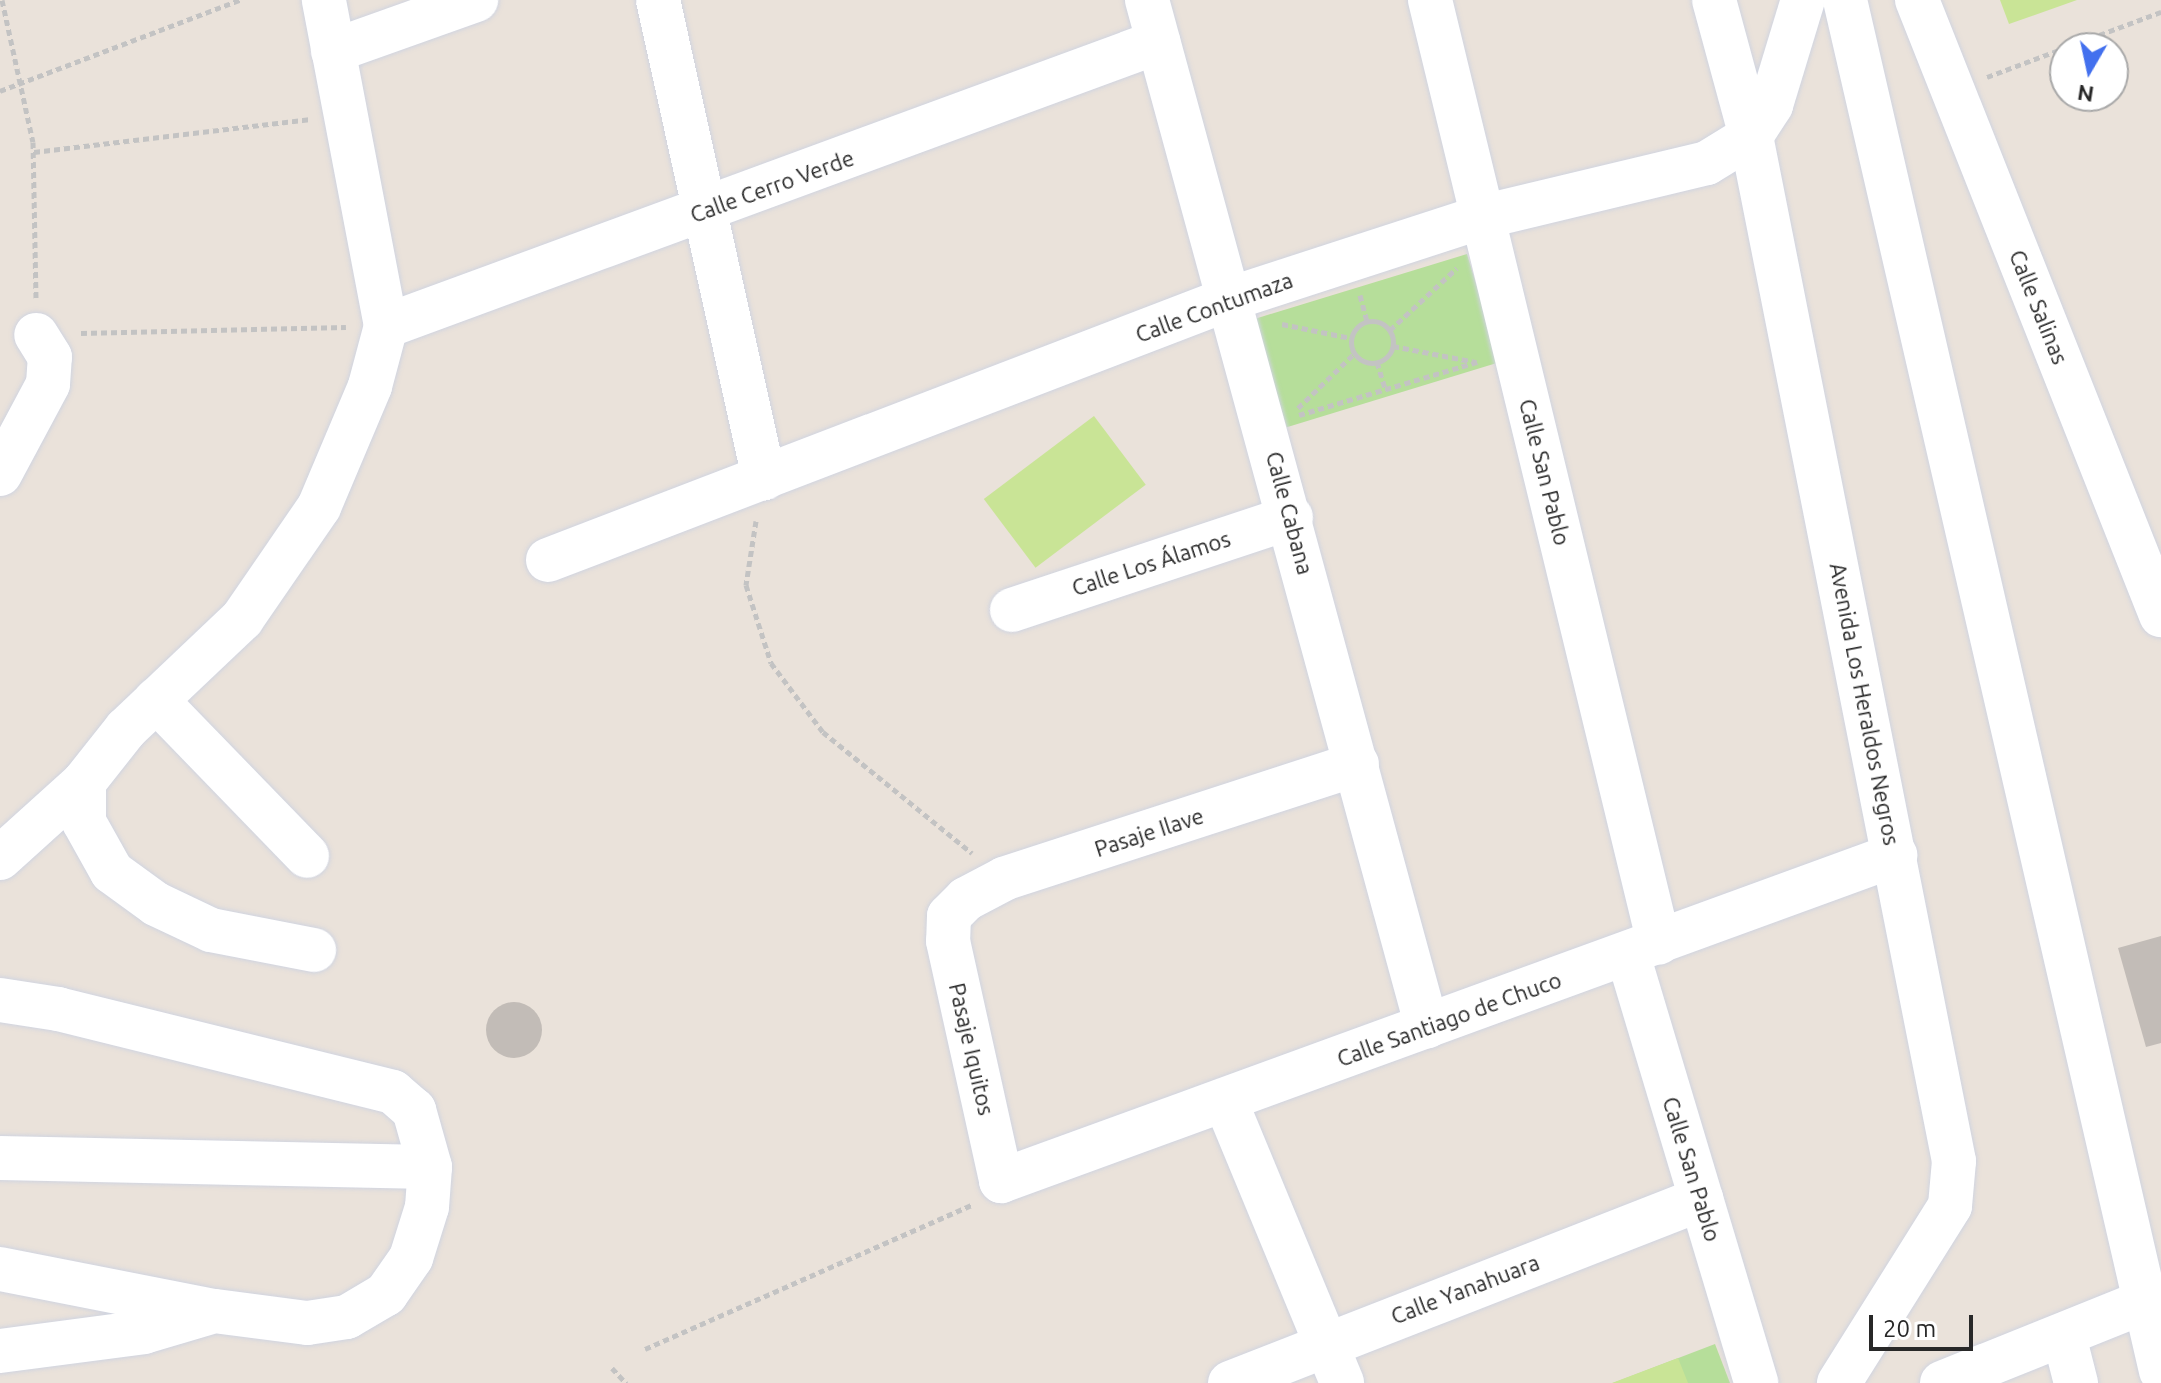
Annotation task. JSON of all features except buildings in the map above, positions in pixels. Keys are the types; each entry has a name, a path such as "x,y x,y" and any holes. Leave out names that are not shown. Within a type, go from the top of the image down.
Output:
{"street":[{"path":"0,858 84,782 156,700 242,619 319,507 370,386 386,326 324,0"},
{"path":"333,51 476,0"},
{"path":"658,0 764,478"},
{"name":"Calle Cabana","path":"1147,0 1226,300 1291,517 1427,1027"},
{"name":"Calle San Pablo","path":"1430,0 1482,217 1701,1199 1756,1383"},
{"name":"Avenida Los Heraldos Negros","path":"1714,0 1751,136 1954,1161 1950,1206 1839,1383"},
{"name":"Calle Contumaza","path":"548,560 1226,300 1482,217 1707,163 1751,136 1771,105 1803,0"},
{"path":"1845,0 2154,1298 2161,1371"},
{"name":"Calle Salinas","path":"1917,0 2161,615"},
{"name":"Calle Cerro Verde","path":"386,326 1158,42"},
{"path":"0,474 48,384 50,357 36,335"},
{"name":"Calle Los Álamos","path":"1012,610 1291,517"},
{"path":"156,700 307,856"},
{"name":"Pasaje Ilave","path":"949,916 966,899 1004,879 1357,764"},
{"path":"84,782 84,822 112,872 156,904 211,930 314,950"},
{"name":"Calle Santiago de Chuco","path":"1001,1181 1895,855"},
{"name":"Pasaje Iquitos","path":"949,916 948,941 1001,1181"},
{"path":"0,981 58,1009"},
{"path":"0,1000 58,1009 393,1092 414,1110 430,1167 427,1207 411,1258 386,1294 347,1317 307,1323 214,1311 0,1269"},
{"path":"1225,1100 1342,1383"},
{"path":"0,1158 430,1167"},
{"name":"Calle Yanahuara","path":"1230,1383 1325,1342 1701,1199"},
{"path":"1942,1383 2154,1298"},
{"path":"0,1351 144,1332 214,1311"},
{"path":"2064,1336 2076,1383"}],"path":[{"path":"2,0 23,83 34,152 36,335 386,326"},
{"path":"0,91 240,0"},
{"path":"1993,75 2161,12"},
{"path":"34,152 346,115"},
{"path":"1390,330 1465,260 1450,264"},
{"path":"1344,294 1374,286"},
{"path":"1358,290 1367,321"},
{"path":"1367,321 1390,330"},
{"path":"1351,338 1367,321"},
{"path":"1273,323 1351,338"},
{"path":"1390,330 1393,346"},
{"path":"1351,338 1355,354"},
{"path":"1393,346 1477,362"},
{"path":"1377,362 1393,346"},
{"path":"1355,354 1377,362"},
{"path":"1355,354 1288,418 1485,360"},
{"path":"1377,362 1385,389"},
{"path":"764,478 746,585 771,663 823,732 1004,879"},
{"path":"645,1349 972,1205 1001,1181"},
{"path":"612,1368 626,1383"}],"green space":[{"path":"2000,0 2077,0 2009,24"},
{"path":"1467,254 1500,362 1287,427 1254,319"},
{"path":"1094,416 1146,485 1036,568 984,499"},
{"path":"1715,1344 1730,1383 1613,1383"},
{"path":"1678,1358 1688,1383 1612,1383"}]}
